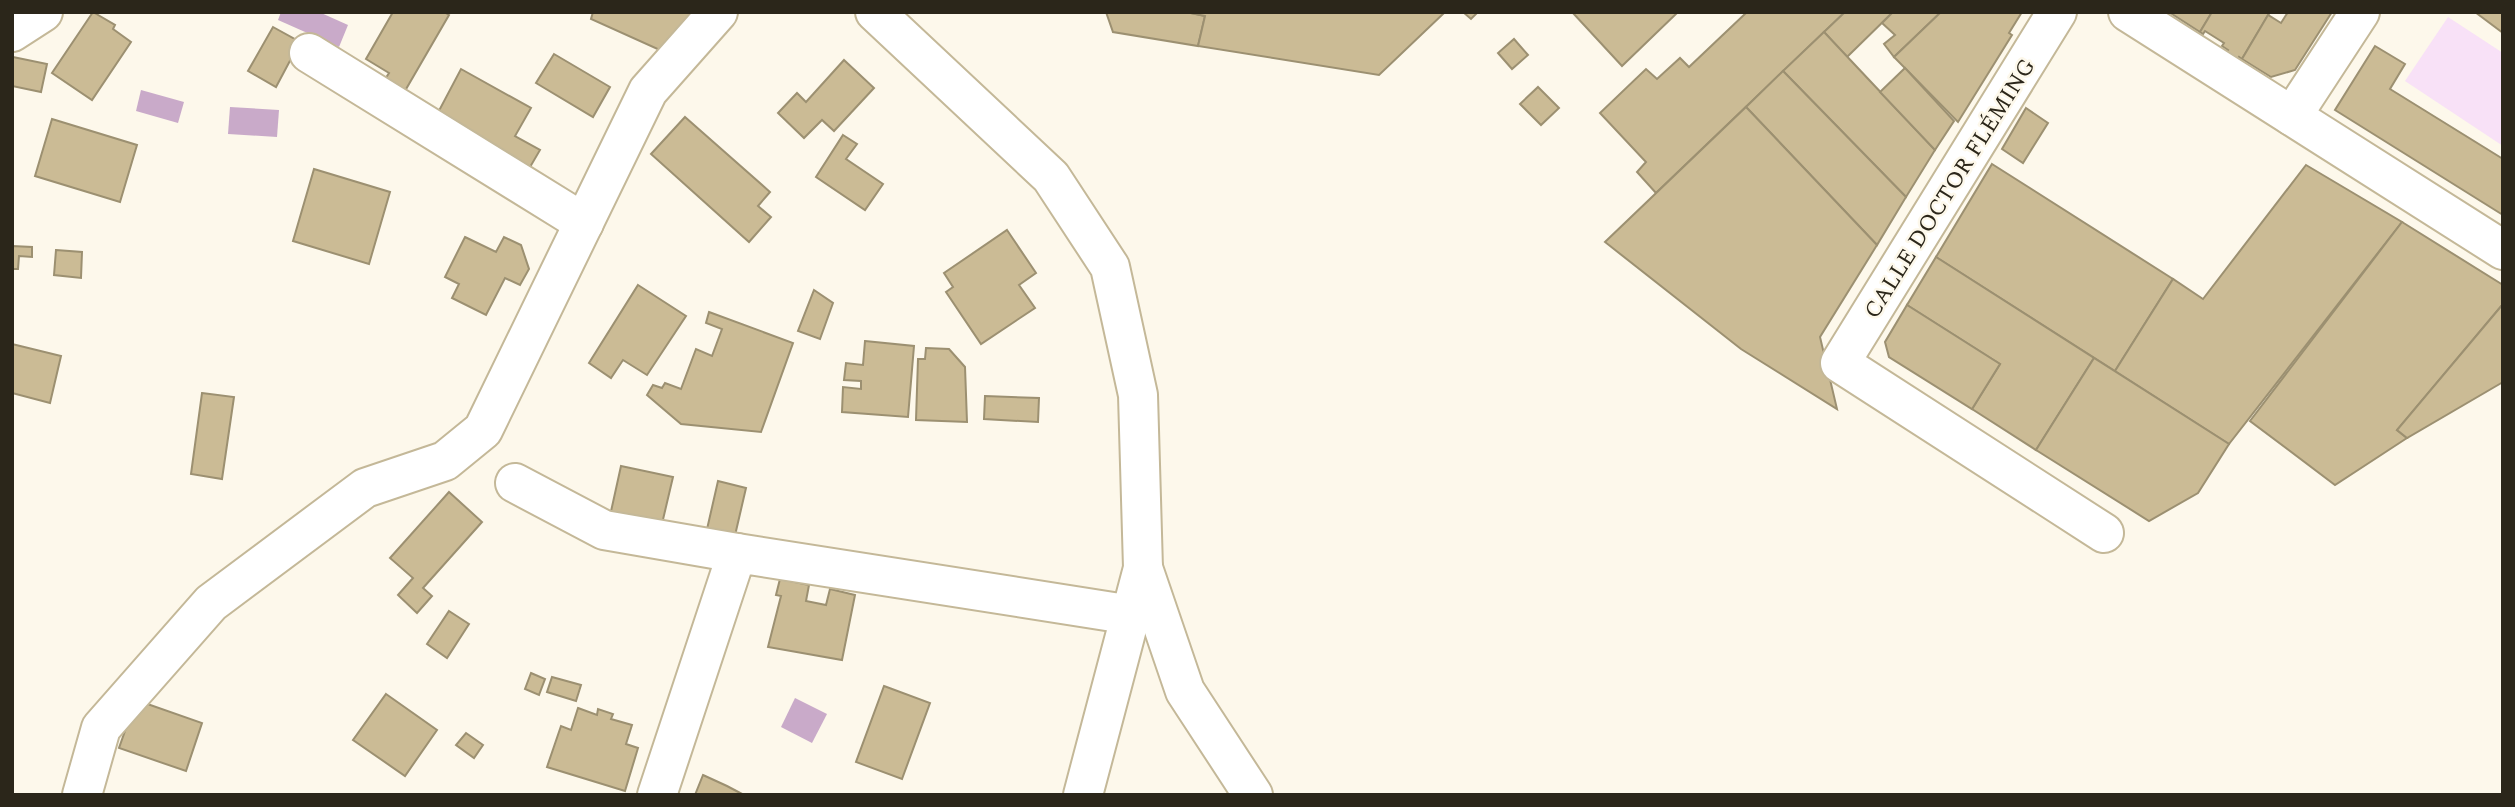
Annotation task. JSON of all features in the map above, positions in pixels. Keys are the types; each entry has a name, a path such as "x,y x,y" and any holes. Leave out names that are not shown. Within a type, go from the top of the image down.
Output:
{"street":[{"path":"12,32 43,12"},
{"path":"82,795 101,728 211,603 365,488 445,461 483,430 648,91 718,12"},
{"path":"875,12 1051,177 1110,267 1138,395 1143,568 1132,615 1086,771 1083,795"},
{"name":"CALLE DOCTOR FLÉMING","path":"2057,12 1840,363 2104,533"},
{"path":"2128,12 2503,250"},
{"path":"2292,116 2360,12"},
{"path":"309,52 584,223"},
{"path":"515,483 604,530 1132,615"},
{"path":"657,795 737,552"},
{"path":"1143,568 1185,691 1253,795"}],"shaded area":[{"path":"281,12 319,12 348,25 339,47 278,20"},
{"path":"2448,17 2503,53 2503,146 2405,81"},
{"path":"141,90 184,102 178,123 136,111"},
{"path":"230,107 279,110 277,137 228,134"},
{"path":"795,698 827,714 812,743 781,727"}],"building":[{"path":"93,12 115,25 113,29 131,42 92,100 52,73"},
{"path":"393,12 444,12 449,15 402,96 382,84 389,73 366,59"},
{"path":"593,12 692,12 662,51 591,19"},
{"path":"1106,12 1186,12 1205,16 1198,46 1113,32"},
{"path":"1186,12 1444,13 1379,75 1198,46 1205,16"},
{"path":"1463,12 1478,12 1471,19"},
{"path":"1572,12 1678,12 1622,66"},
{"path":"1747,12 1845,12 1656,193 1637,172 1646,162 1600,113 1646,69 1657,79 1680,58 1689,67"},
{"path":"1845,12 1893,12 1847,57 1824,32"},
{"path":"1893,12 1941,12 1894,57 1884,44 1895,35 1882,23"},
{"path":"1941,12 2022,12 2009,33 2012,35 1958,122 1894,57"},
{"path":"2169,12 2212,12 2200,32"},
{"path":"2212,12 2270,12 2242,59 2239,57 2237,60 2226,53 2228,50 2222,46 2224,43 2205,31 2203,34 2200,32"},
{"path":"2288,12 2332,12 2295,70 2271,77 2242,59 2268,15 2281,23"},
{"path":"2475,12 2503,12 2503,33"},
{"path":"273,27 300,42 276,87 248,71"},
{"path":"1824,32 1935,150 1906,197 1783,71"},
{"path":"1514,39 1528,55 1512,69 1498,53"},
{"path":"2375,46 2405,64 2390,89 2503,159 2503,215 2335,110"},
{"path":"554,54 610,87 593,117 536,83"},
{"path":"13,57 47,64 41,92 12,86"},
{"path":"844,60 874,88 834,131 822,120 804,138 778,113 797,93 806,102"},
{"path":"1905,68 1954,121 1935,150 1880,92"},
{"path":"461,69 531,108 515,136 540,150 526,174 433,122"},
{"path":"1783,71 1906,197 1877,245 1746,107"},
{"path":"1538,87 1559,108 1541,125 1520,104"},
{"path":"1746,107 1877,245 1820,337 1837,409 1741,349 1605,242"},
{"path":"2026,108 2048,123 2023,163 2002,149"},
{"path":"685,117 770,192 758,206 771,217 749,242 651,154"},
{"path":"52,119 137,145 120,202 35,176"},
{"path":"843,135 857,144 846,159 883,184 865,210 816,177"},
{"path":"1992,164 2173,279 2115,371 1936,257"},
{"path":"2306,165 2402,222 2229,444 2115,371 2173,279 2203,299"},
{"path":"314,169 390,192 369,264 293,241"},
{"path":"2402,222 2503,285 2503,304 2397,430 2407,438 2335,485 2250,421"},
{"path":"1007,230 1036,273 1019,285 1035,308 981,344 946,292 953,287 944,273"},
{"path":"465,237 496,252 504,237 521,245 529,269 520,285 505,278 486,315 452,298 459,284 445,277"},
{"path":"12,246 32,247 32,257 19,256 18,269 12,269"},
{"path":"56,250 82,252 81,278 54,275"},
{"path":"1936,257 2094,358 2036,450 1972,409 2000,364 1907,305"},
{"path":"638,285 686,316 647,375 623,360 611,378 589,363"},
{"path":"814,290 833,303 820,339 798,331"},
{"path":"2503,304 2503,382 2407,438 2397,430"},
{"path":"1907,305 2000,364 1972,409 1889,357 1885,342"},
{"path":"709,312 793,343 761,432 681,424 647,395 653,385 662,388 665,383 681,389 696,349 712,356 722,329 706,323"},
{"path":"865,341 914,346 908,417 842,412 843,387 861,389 861,381 844,380 846,363 863,365"},
{"path":"12,344 61,356 50,403 12,393"},
{"path":"926,348 949,349 965,367 967,422 916,420 918,359 925,359"},
{"path":"2094,358 2229,444 2198,493 2149,521 2036,450"},
{"path":"202,393 234,397 222,479 191,474"},
{"path":"985,396 1039,398 1038,422 984,419"},
{"path":"621,466 673,477 661,528 610,516"},
{"path":"718,481 746,488 733,544 705,538"},
{"path":"449,492 482,522 423,588 432,596 417,613 398,595 413,578 390,558"},
{"path":"780,579 809,585 806,601 826,605 830,589 855,595 842,660 768,647 781,596 776,595"},
{"path":"449,611 469,624 447,658 427,644"},
{"path":"531,673 545,679 539,695 525,689"},
{"path":"552,677 581,685 576,701 547,692"},
{"path":"884,686 930,703 902,779 856,762"},
{"path":"386,694 437,730 405,776 353,740"},
{"path":"136,700 202,723 186,771 119,748"},
{"path":"578,708 597,715 598,709 613,714 611,719 632,725 626,744 638,748 625,791 547,767 561,726 571,730"},
{"path":"466,733 483,745 474,758 456,745"},
{"path":"703,775 727,786 744,795 695,795"}]}
